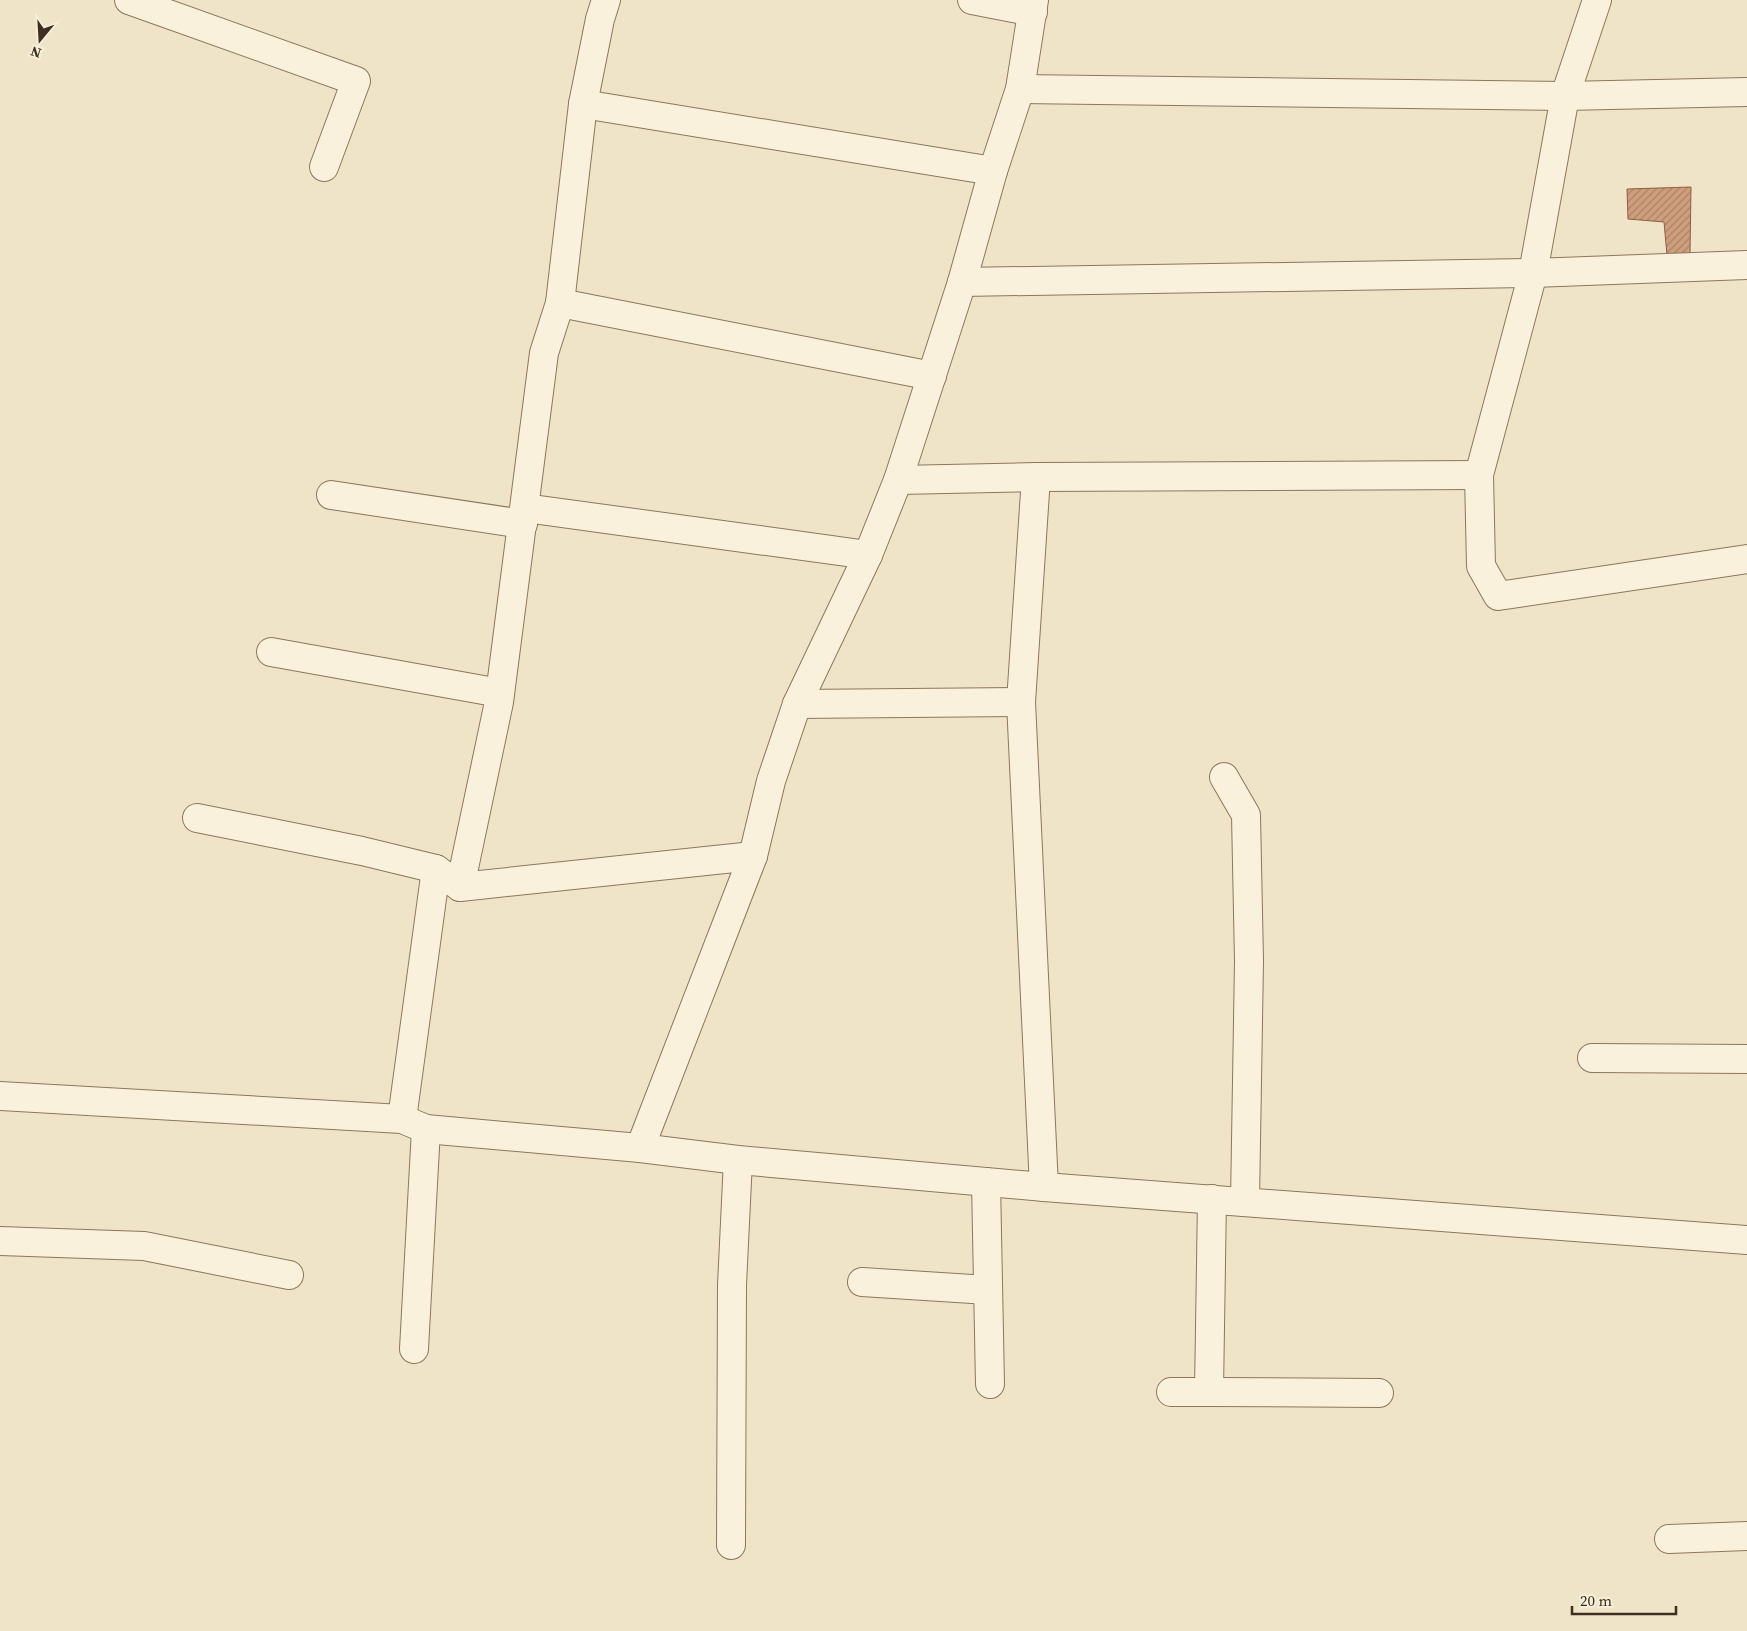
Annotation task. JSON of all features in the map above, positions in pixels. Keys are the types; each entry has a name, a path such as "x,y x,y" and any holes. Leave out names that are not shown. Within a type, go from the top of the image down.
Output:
{"street":[{"path":"129,0 356,81 324,167"},
{"path":"460,887 500,693 544,353 560,303 583,104 600,19 606,0"},
{"path":"640,1148 753,856 771,781 797,704 868,555 898,480 962,282 993,171 1020,89 1034,6 972,0"},
{"path":"1597,0 1566,96 1533,273 1479,475 1481,566 1498,596 1747,559"},
{"path":"1020,89 1566,96 1747,92"},
{"path":"583,104 993,171"},
{"path":"962,282 1533,273 1747,265"},
{"path":"560,303 932,376"},
{"path":"898,480 1036,477 1479,475"},
{"path":"1036,477 1021,702 1044,1187"},
{"path":"331,495 868,555"},
{"path":"271,652 500,693"},
{"path":"797,704 1021,702"},
{"path":"1224,777 1246,815 1249,961 1245,1202"},
{"path":"197,818 362,851 436,869 460,887 753,856"},
{"path":"414,1349 414,1124 436,869"},
{"path":"1592,1058 1747,1059"},
{"path":"0,1096 414,1124 738,1160 986,1182 1747,1240"},
{"path":"731,1545 732,1285 738,1160"},
{"path":"986,1182 990,1384"},
{"path":"1209,1392 1212,1199"},
{"path":"0,1241 144,1246 289,1275"},
{"path":"862,1282 988,1290"},
{"path":"1171,1392 1379,1393"},
{"path":"1669,1539 1747,1536"}],"building":[{"path":"1691,187 1690,254 1667,255 1664,222 1628,219 1627,189"}]}
